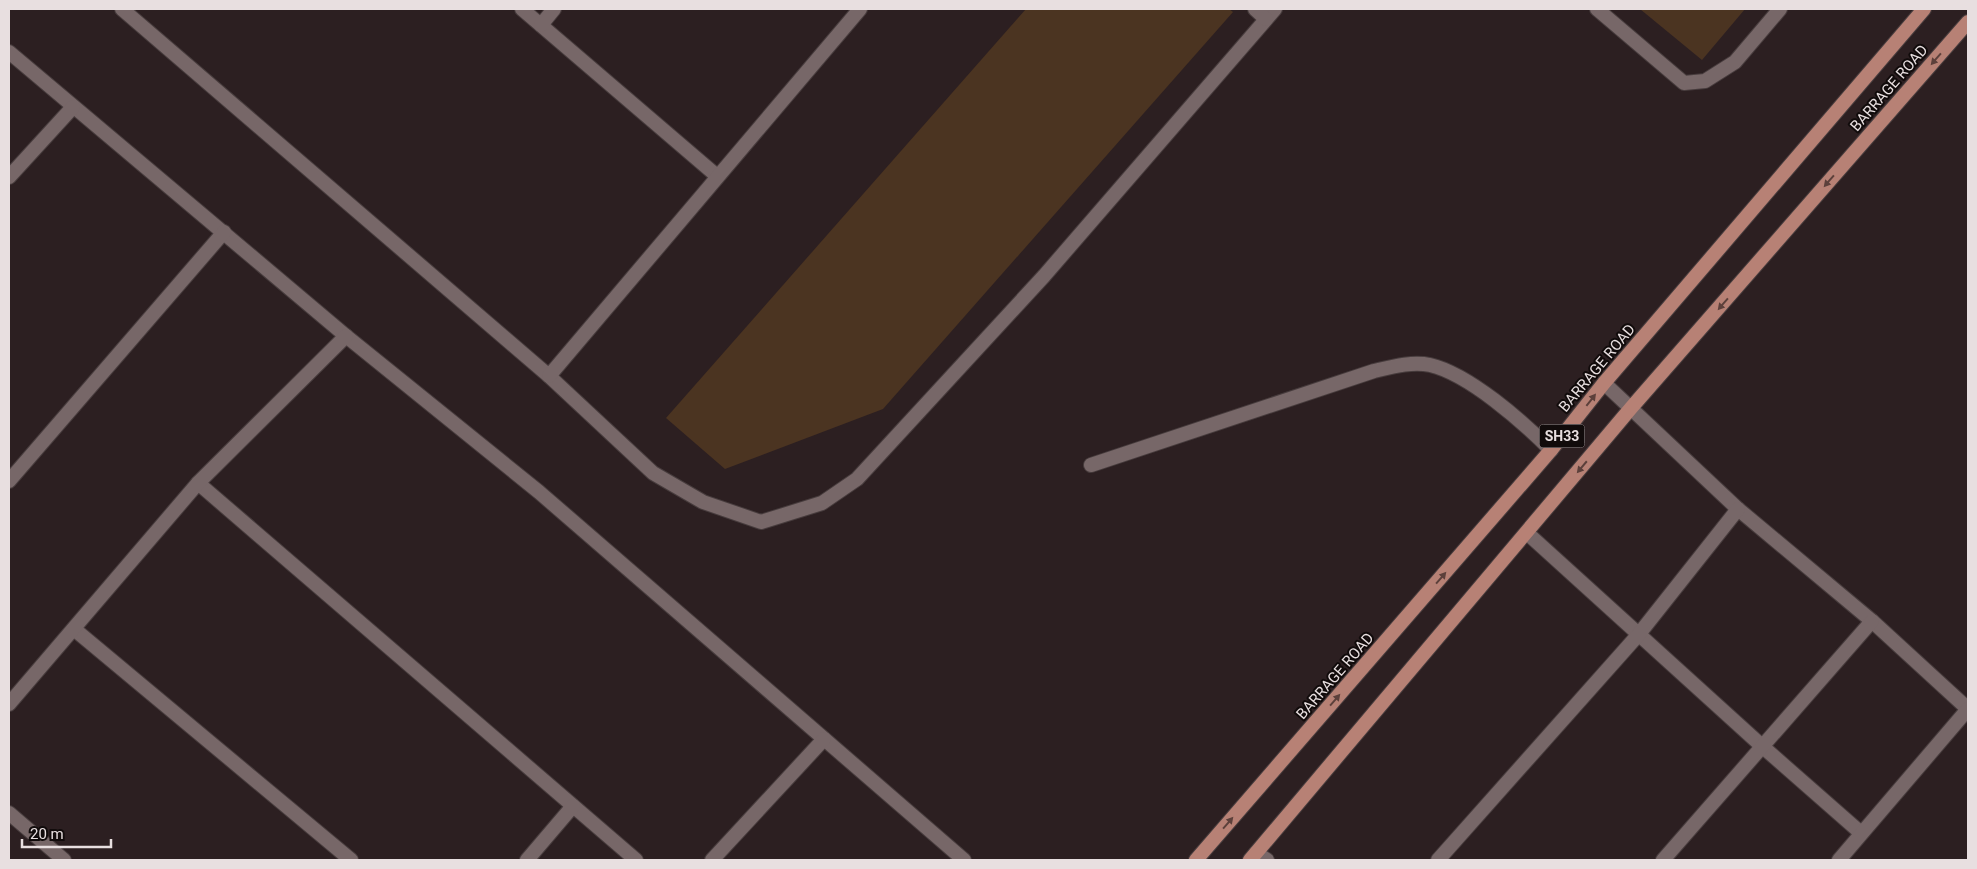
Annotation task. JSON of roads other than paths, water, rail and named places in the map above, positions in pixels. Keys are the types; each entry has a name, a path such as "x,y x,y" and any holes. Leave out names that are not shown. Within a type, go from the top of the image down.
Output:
{"main road":[{"name":"BARRAGE ROAD","path":"1196,860 1551,450 1604,383 1924,9"},
{"name":"BARRAGE ROAD","path":"1258,858 1631,408 1968,22"}],"street":[{"path":"122,9 549,376 653,473 703,502 761,522 822,503 857,479 1044,276 1270,14 1255,9"},
{"path":"522,9 716,176"},
{"path":"541,25 554,9"},
{"path":"549,376 716,176 860,9"},
{"path":"1597,9 1684,83 1705,81 1734,62 1780,9"},
{"path":"9,52 346,336 538,492 964,860"},
{"path":"9,177 73,107"},
{"path":"9,481 224,232"},
{"path":"9,704 198,483 346,336"},
{"path":"1091,465 1374,371 1402,365 1430,365 1460,378 1524,423 1551,450"},
{"path":"1604,383 1738,509 1872,621 1968,709 1839,860"},
{"path":"198,483 636,860"},
{"path":"1438,860 1639,634 1738,509"},
{"path":"1527,532 1763,747 1861,833"},
{"path":"1663,860 1872,621"},
{"path":"74,628 351,860"},
{"path":"712,860 824,739"},
{"path":"527,860 573,806"},
{"path":"9,813 64,860"}]}
